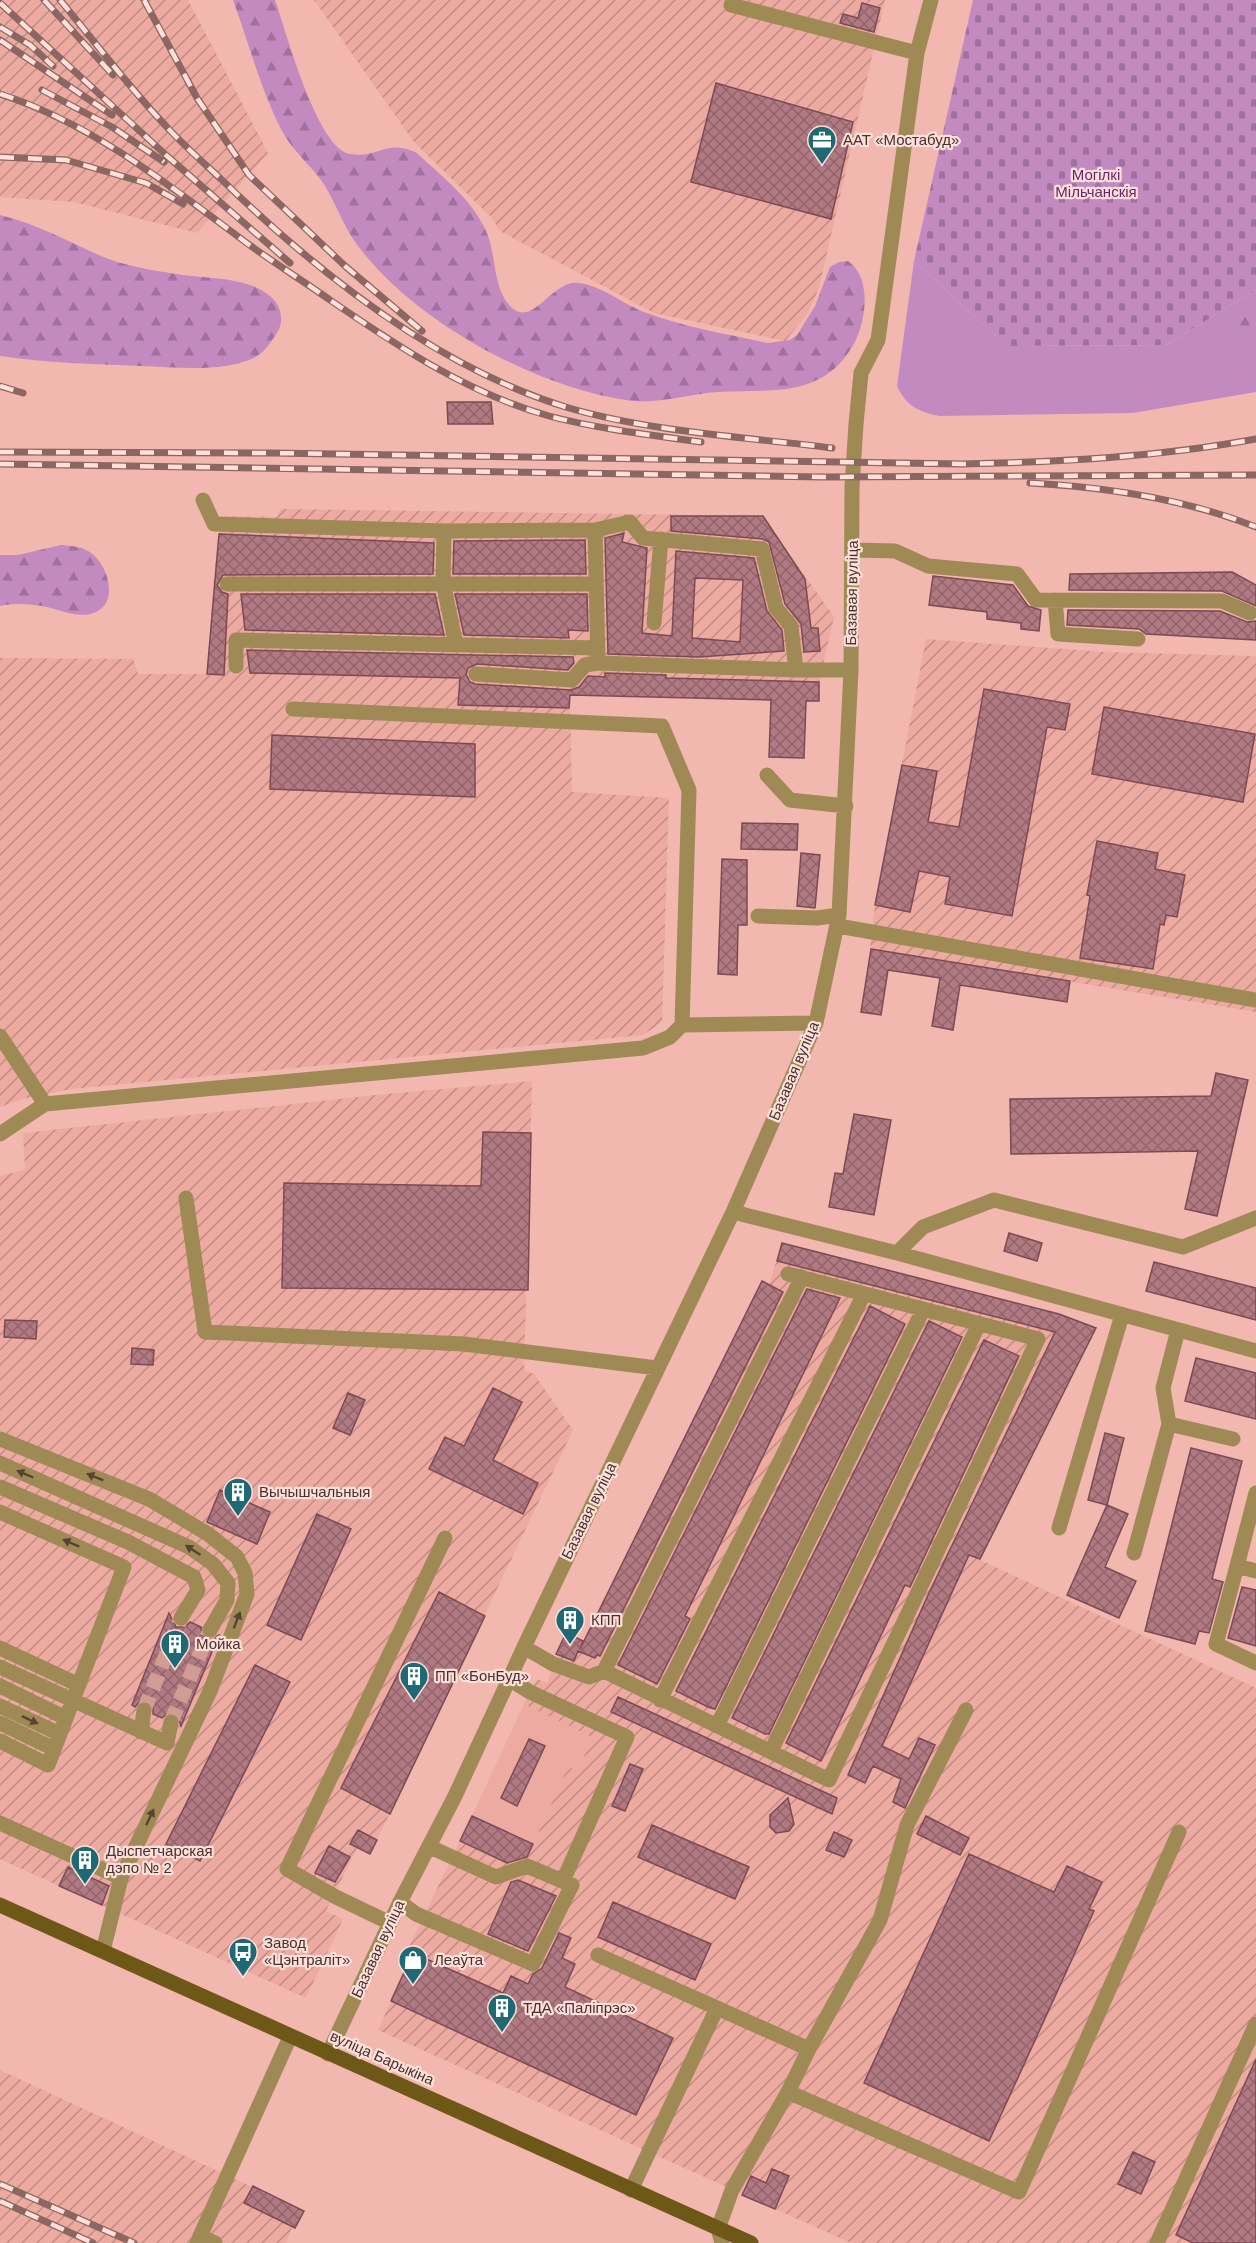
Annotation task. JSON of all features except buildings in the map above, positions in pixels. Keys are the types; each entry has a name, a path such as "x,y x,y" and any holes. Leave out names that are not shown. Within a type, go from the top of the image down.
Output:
{"main road":[{"name":"вуліца Барыкіна","path":"0,1905 631,2190 720,2236 751,2243"}],"street":[{"name":"Базавая вуліца","path":"328,2054 400,1902 430,1847 733,1212 816,1023 839,920 851,670 854,550 852,487 861,373 878,340 917,54 931,0"},
{"path":"731,5 917,54"},
{"path":"203,500 214,524 444,531 595,530 630,522 643,538 762,549 776,608 791,626 796,670"},
{"path":"595,530 598,655"},
{"path":"444,531 443,582 456,645"},
{"path":"654,623 661,539"},
{"path":"854,550 895,551 928,566 1017,574 1036,600 1222,601 1250,613"},
{"path":"226,584 443,582 596,584"},
{"path":"1055,600 1058,634 1138,639"},
{"path":"236,666 236,640 456,645 796,670 851,670"},
{"path":"476,674 572,680 585,665 598,655"},
{"path":"0,1134 45,1104 643,1048 670,1037 682,1025 688,790 662,726 293,709"},
{"path":"767,775 789,800 846,806"},
{"path":"758,916 839,920 1256,1000"},
{"path":"682,1025 816,1023"},
{"path":"0,1036 45,1104"},
{"path":"186,1198 205,1332 464,1344 657,1368"},
{"path":"897,1253 923,1227 994,1200 1183,1247 1256,1218"},
{"path":"733,1212 897,1253 1256,1351"},
{"path":"524,1647 553,1664 589,1677 604,1671 795,1275 1038,1339 829,1780 604,1671"},
{"path":"660,1700 864,1294"},
{"path":"717,1726 923,1310"},
{"path":"1059,1528 1122,1314"},
{"path":"771,1751 978,1324"},
{"path":"1134,1553 1169,1424 1163,1388 1178,1330"},
{"path":"1169,1424 1233,1439"},
{"path":"0,1439 149,1499 218,1542 237,1557 245,1573 247,1594 210,1691 122,1878 104,1951"},
{"path":"0,1463 147,1527 189,1547 213,1564 228,1583 227,1600 210,1630"},
{"path":"0,1487 128,1542 194,1577 198,1590 181,1618"},
{"path":"1256,1493 1216,1644 1256,1663"},
{"path":"0,1512 124,1567 48,1765 0,1741"},
{"path":"390,1923 334,1896 287,1869 445,1538"},
{"path":"1237,1566 1256,1571"},
{"path":"0,1648 79,1685"},
{"path":"0,1667 167,1743 171,1722"},
{"path":"509,1679 530,1692 627,1737 563,1881"},
{"path":"0,1686 66,1718"},
{"path":"0,1706 60,1734"},
{"path":"141,1732 144,1710"},
{"path":"720,2236 732,2190 788,2092 880,1920 907,1825 966,1710"},
{"path":"0,1724 54,1749"},
{"path":"0,1823 122,1878"},
{"path":"788,2092 1018,2192 1179,1832"},
{"path":"400,1902 416,1914 533,1964 572,1885 527,1866 496,1877 430,1847"},
{"path":"598,1955 809,2049"},
{"path":"631,2190 717,2008"},
{"path":"1157,2243 1256,2024"},
{"path":"215,2243 198,2239 290,2037"}],"shaded area":[{"path":"0,0 188,0 268,153 197,233 74,202 0,197"},
{"name":"ААТ «Мостабуд»","path":"314,0 885,0 819,288 807,315 785,341 654,313 500,231 492,218 414,142"},
{"path":"280,509 763,516 834,617 819,682 819,701 570,695 572,792 669,798 662,1022 643,1035 71,1089 22,1099 0,1107 0,658 133,659 138,674 207,674 214,574 221,516 277,517"},
{"path":"926,639 1106,652 1256,656 1256,1012 870,949 875,905"},
{"path":"532,1081 524,1370 534,1374 573,1430 370,1854 357,1848 326,1911 343,1919 306,1998 0,1859 0,1176 25,1170 23,1133 376,1095"},
{"path":"782,1243 1059,1314 1055,1332 950,1546 1256,1688 1256,2243 851,2243 378,2030 413,1953 407,1951 472,1816 533,1844 568,1767 578,1771 592,1737 524,1704 537,1679 547,1683 566,1633 583,1641 762,1281 769,1284"},
{"path":"524,1704 593,1737 578,1771 568,1767 533,1844 472,1816"},
{"path":"0,2070 304,2211 295,2228 292,2227 286,2243 0,2243"}],"green space":[{"path":"233,0 275,0 304,87 326,132 338,147 350,154 360,155 390,148 406,149 417,153 465,199 486,231 501,291 512,308 520,312 528,312 560,288 569,284 587,284 636,309 674,322 768,343 790,340 797,335 815,306 830,267 839,262 848,261 856,269 864,290 865,302 857,338 839,364 825,376 809,383 775,390 706,393 650,401 626,400 591,393 518,366 481,348 414,303 386,278 356,244 325,186 282,131 261,83"},
{"name":"Могілкі Мільчанскія","path":"973,0 1256,0 1256,290 1166,345 1007,346 914,261"},
{"path":"0,215 39,228 119,262 157,271 240,282 252,286 263,291 278,305 281,314 280,327 258,356 227,366 184,368 70,363 0,356"},
{"path":"914,261 1007,346 1166,345 1256,290 1256,392 1133,413 940,416 926,412 909,403 897,386"},
{"path":"1256,297 1256,352 1243,346 1233,330 1235,319"},
{"path":"61,545 85,549 101,563 109,591 108,599 103,607 96,612 83,615 36,605 0,606 0,555 18,555"}],"tunnel":[{"path":"144,1710 181,1618"},
{"path":"171,1722 210,1630"}],"railway":[{"path":"44,0 113,75"},
{"path":"60,0 138,95 172,132 259,215 340,283 427,343 473,369 521,391 569,408 633,423 832,448"},
{"path":"144,0 197,98 249,175 345,266 422,331"},
{"path":"0,3 167,156 290,263"},
{"path":"0,27 30,45 53,66"},
{"path":"0,40 112,115"},
{"path":"42,90 112,127 164,162"},
{"path":"0,94 64,120 124,155 356,318 462,382 519,406 568,421 701,442"},
{"path":"0,157 66,160 146,183 183,204"},
{"path":"0,386 23,393"},
{"path":"0,452 272,453 962,464 1109,457 1183,450 1256,439"},
{"path":"0,464 821,477 1256,475"},
{"path":"1030,483 1145,496 1201,509 1256,527"},
{"path":"0,2184 134,2243"},
{"path":"0,2201 93,2243"}],"place":[{"name":"ААТ «Мостабуд»","path":"822,166"},
{"name":"Вычышчальныя","path":"238,1518"},
{"name":"КПП","path":"570,1646"},
{"name":"Мойка","path":"175,1670"},
{"name":"ПП «БонБуд»","path":"414,1702"},
{"name":"Дыспетчарская дэпо № 2","path":"85,1886"},
{"name":"Завод «Цэнтраліт»","path":"243,1978"},
{"name":"Леаўта","path":"413,1986"},
{"name":"ТДА «Паліпрэс»","path":"502,2034"}]}
